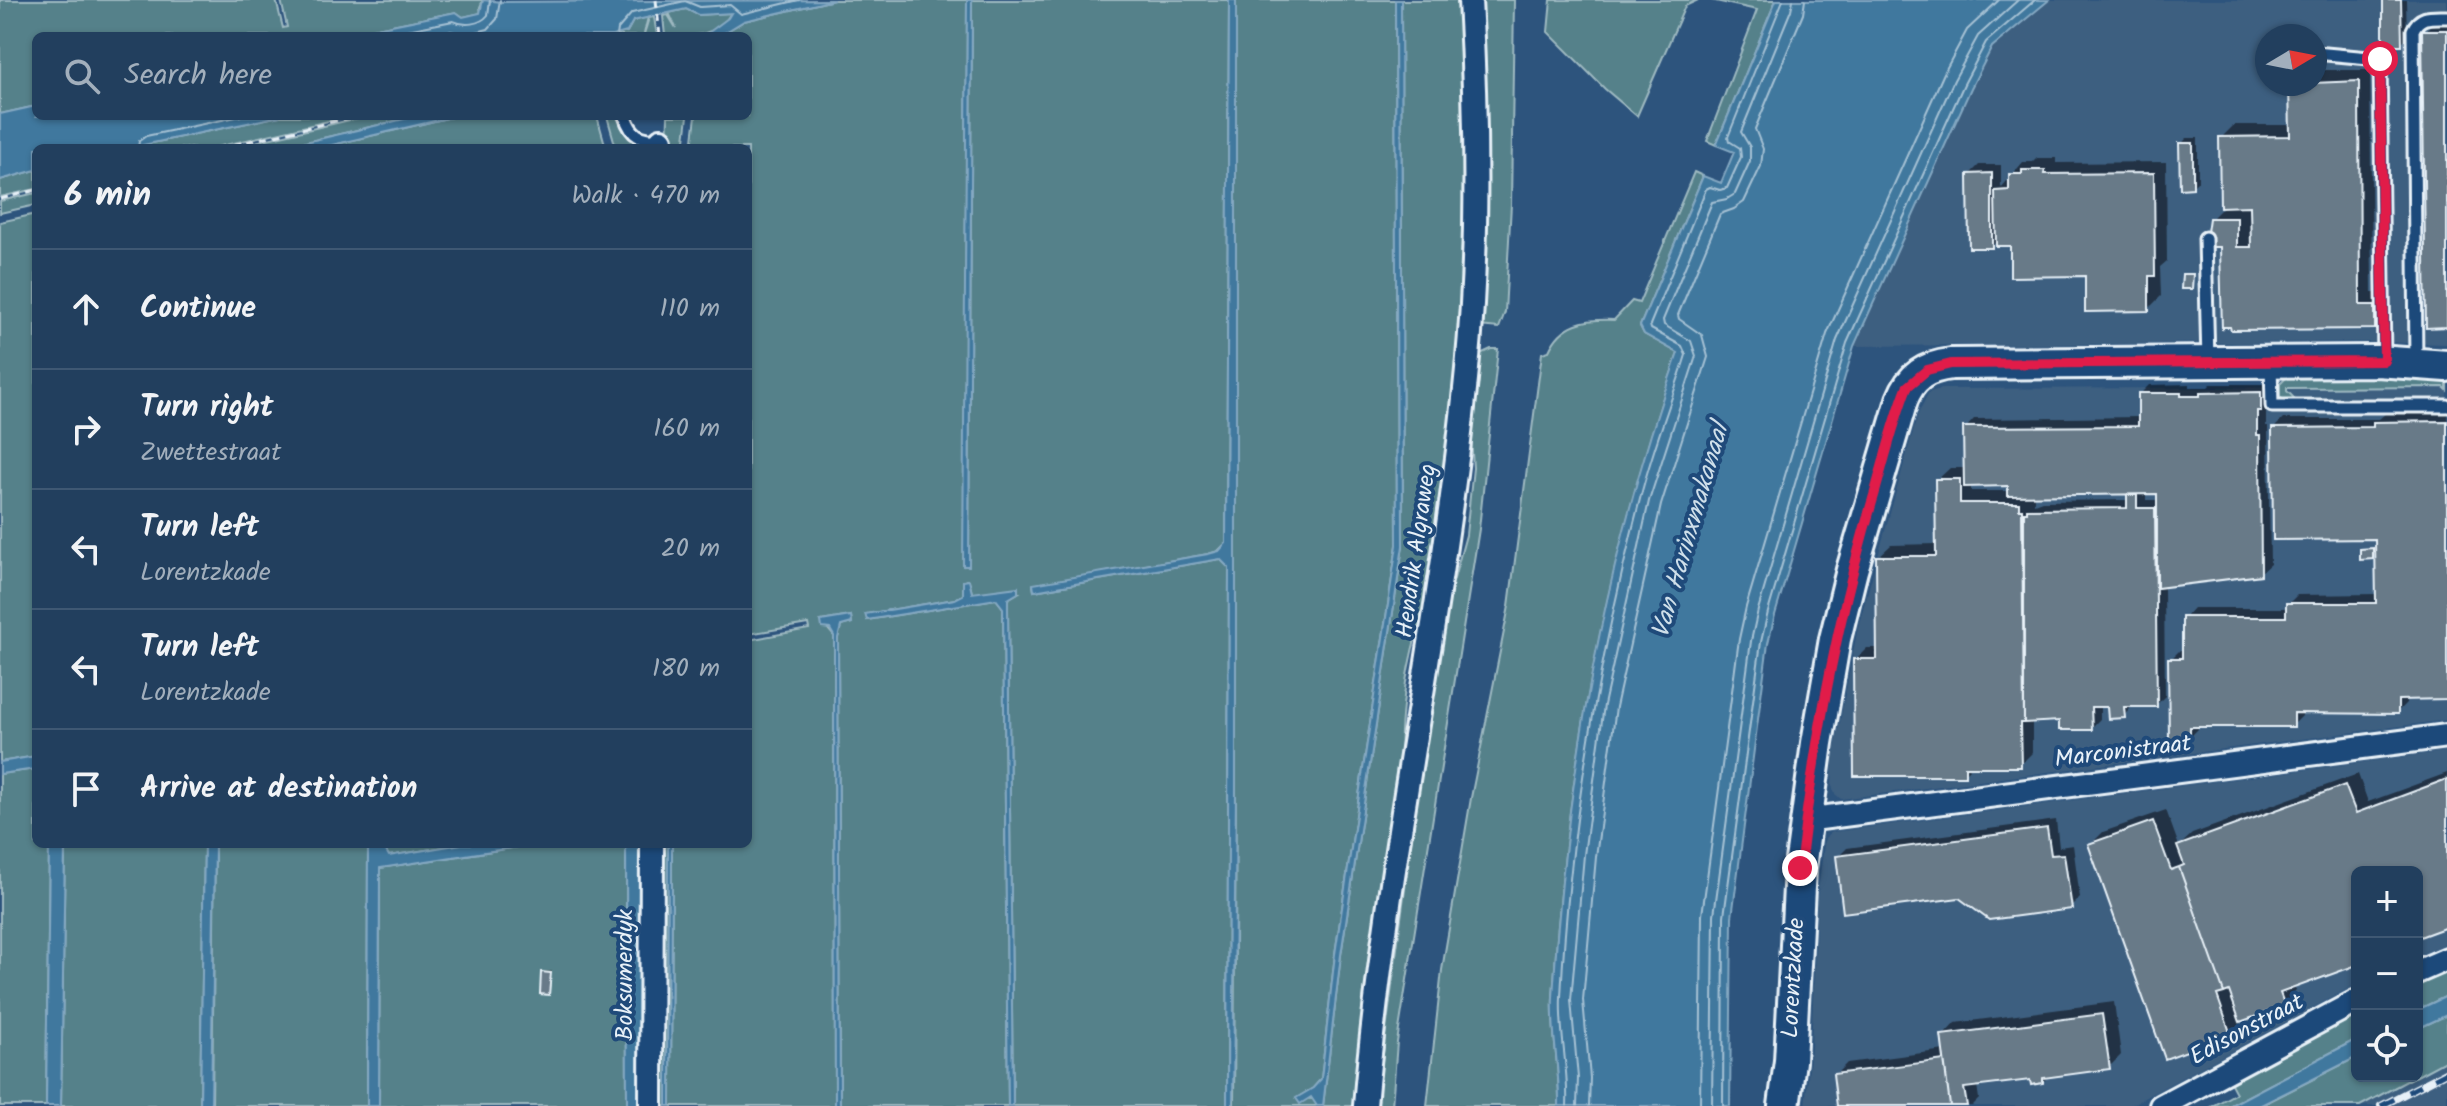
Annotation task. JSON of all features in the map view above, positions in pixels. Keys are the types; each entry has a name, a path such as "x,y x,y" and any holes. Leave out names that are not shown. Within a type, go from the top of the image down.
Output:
{"street":[{"name":"Hendrik Algraweg","path":"1365,1106 1392,892 1454,486 1467,366 1475,185 1470,0"},
{"path":"2208,363 2384,361 2447,366"},
{"name":"Lorentzkade","path":"1784,1106 1790,1061 1795,922 1805,820 1838,625 1907,387 1916,376 1927,370 1951,364 2208,363"},
{"name":"Marconistraat","path":"1805,820 2447,736"},
{"name":"Boksumerdyk","path":"651,1106 652,848"},
{"path":"2423,969 2447,959"},
{"name":"Edisonstraat","path":"2161,1106 2351,1004"}],"lane":[{"path":"2416,363 2413,30 2424,17 2447,17"},
{"path":"2327,54 2380,59 2384,361"},
{"path":"626,120 636,137 661,144"},
{"path":"2205,238 2208,363"},
{"path":"2271,362 2272,406 2447,406"}],"path":[{"path":"656,0 660,32"},
{"path":"237,144 340,120"},
{"path":"0,199 32,191"}],"shaded area":[{"path":"2049,0 2447,0 2447,344 1854,346 1992,47"},
{"path":"2447,387 2447,720 1841,799 1835,794 1832,786 1833,758 1858,627 1918,414 1929,392 1942,389"},
{"path":"2447,751 2447,943 2423,953 2423,866 2351,866 2351,987 2129,1106 1805,1106 1811,1049 1817,899 1825,838 1832,832"},
{"path":"2447,1015 2447,1106 2260,1106 2351,1060 2351,1082 2423,1082 2423,1026"}],"green space":[{"path":"0,0 276,0 283,28 287,27 281,0 483,0 481,13 463,17 456,12 357,32 32,32 32,107 0,114"},
{"path":"834,0 967,0 964,566 969,565 972,0 1229,0 1226,543 1218,551 1208,554 1033,585 1034,591 1220,559 1229,568 1227,1106 1013,1106 1008,599 1018,593 972,593 969,580 963,581 963,595 955,599 866,614 867,620 996,599 1003,608 1008,1106 840,1106 838,638 841,626 852,623 851,616 821,621 834,636 835,1106 671,1106 672,848 752,848 752,639 809,629 808,624 752,633 752,144 692,144 696,120 752,120 752,32 726,32 744,21"},
{"path":"1236,0 1395,0 1397,545 1335,954 1321,1079 1297,1098 1314,1099 1317,1106 1234,1106"},
{"path":"1401,0 1461,0 1464,124 1462,248 1455,373 1433,573 1405,684 1400,770 1355,1106 1323,1106 1341,955 1403,546"},
{"path":"1480,0 1514,0 1511,204 1505,312 1499,328 1479,326"},
{"path":"1551,0 1698,0 1685,6 1637,116 1548,32"},
{"path":"1711,0 1776,0 1716,145 1707,141 1757,10"},
{"path":"686,9 698,15 731,13 718,27 708,32 665,32 663,16 668,15 676,28 669,13"},
{"path":"648,17 644,32 627,32 633,21"},
{"path":"654,17 656,32 645,32 649,18"},
{"path":"261,120 333,120 229,144 148,144"},
{"path":"350,120 400,120 297,144 246,144"},
{"path":"439,120 598,120 605,144 336,144"},
{"path":"608,120 621,120 629,137 640,144 615,144"},
{"path":"668,120 688,120 684,144 667,144"},
{"path":"32,171 32,190 0,197 0,180"},
{"path":"1694,172 1703,176 1640,326 1644,334 1678,353 1652,431 1610,590 1579,752 1567,833 1553,997 1559,1106 1427,1106 1442,970 1471,798 1509,606 1542,353 1549,351 1554,341 1568,328 1593,320 1614,320 1632,301 1639,303"},
{"path":"32,194 32,206 0,213 0,201"},
{"path":"32,215 32,757 0,762 0,222"},
{"path":"1498,349 1479,529 1397,1042 1392,1106 1376,1106 1417,798 1449,597 1466,535 1473,468 1470,421 1478,355"},
{"path":"2360,374 2447,379 2447,390 2444,387 2287,388 2296,400 2283,400 2280,396 2280,384 2288,376"},
{"path":"32,770 32,848 49,848 46,1106 0,1106 0,774"},
{"path":"65,848 204,848 200,1106 61,1106"},
{"path":"215,848 368,848 367,1106 212,1106"},
{"path":"384,848 438,848 389,856"},
{"path":"512,848 626,848 627,1106 379,1106 380,868"},
{"path":"658,848 668,848 667,1106 657,1106"},
{"path":"2447,970 2447,996 2423,1007 2423,980"},
{"path":"2351,1014 2351,1042 2229,1106 2213,1106 2236,1093 2229,1080"},
{"path":"2447,1015 2447,1060 2423,1073 2423,1026"},
{"path":"2351,1060 2351,1082 2405,1082 2360,1106 2260,1106"}],"water":[{"path":"483,0 834,0 744,21 726,32 709,32 731,13 698,15 686,9 633,21 627,32 357,32 456,12 463,17 480,13"},
{"path":"967,0 972,0 969,566 963,566"},
{"path":"1229,0 1236,0 1233,1106 1227,1106 1229,568 1220,559 1034,591 1033,584 1208,554 1219,551 1226,543"},
{"path":"1395,0 1401,0 1403,546 1341,955 1323,1106 1317,1106 1311,1097 1300,1104 1296,1098 1321,1079 1335,954 1397,545"},
{"name":"Van Harinxmakanaal","path":"1776,0 2049,0 1992,47 1854,346 1775,615 1768,643 1732,917 1730,1106 1559,1106 1553,997 1567,833 1579,752 1593,670 1629,510 1678,353 1644,334 1640,326 1703,176 1721,183 1734,152 1716,145"},
{"path":"32,107 32,120 261,120 148,144 32,144 32,171 0,180 0,114"},
{"path":"400,120 439,120 336,144 297,144"},
{"path":"969,580 972,593 1018,587 1018,593 1008,599 1013,1106 1008,1106 1003,608 996,599 867,620 865,614 955,599 963,595 963,581"},
{"path":"851,616 852,623 841,626 838,638 840,1106 835,1106 834,636 830,629 822,628 821,621"},
{"path":"32,757 32,770 0,774 0,762"},
{"path":"49,848 65,848 61,1106 46,1106"},
{"path":"204,848 215,848 211,1106 200,1106"},
{"path":"368,848 384,848 389,856 438,848 512,848 380,868 379,1106 367,1106"},
{"path":"626,848 643,848 641,1106 627,1106"},
{"path":"668,848 672,848 671,1106 667,1106"},
{"path":"2447,996 2447,1015 2423,1026 2423,1007"},
{"path":"2351,1042 2351,1060 2259,1106 2229,1106"}],"building":[{"path":"2383,0 2401,0 2402,45 2383,45"},
{"path":"2422,30 2447,30 2447,327 2426,328"},
{"path":"2359,81 2360,305 2375,305 2375,329 2231,330 2230,327 2223,327 2222,330 2220,247 2209,247 2209,218 2237,218 2237,247 2251,247 2250,206 2220,207 2219,137 2290,136 2289,96 2327,96 2327,82"},
{"path":"2179,143 2193,143 2193,188 2180,189"},
{"path":"2022,170 2045,170 2044,174 2154,173 2155,276 2149,276 2149,311 2085,312 2085,276 2010,277 2010,246 1996,246 1995,191 2009,190 2009,174 2022,174"},
{"path":"1992,173 1992,248 1969,248 1968,174"},
{"path":"2182,274 2193,274 2192,289 2181,289"},
{"path":"2261,392 2257,435 2260,435 2261,575 2157,588 2157,494 2008,496 2008,486 1964,487 1963,427 2138,426 2138,393 2200,396 2200,393"},
{"path":"2447,421 2447,699 2398,700 2398,714 2294,713 2294,727 2190,727 2190,740 2169,740 2168,658 2182,658 2182,617 2286,617 2286,603 2376,603 2375,539 2273,540 2272,428 2373,427 2373,422"},
{"path":"1935,479 1960,479 1960,503 2019,503 2019,509 2022,509 2024,723 2020,723 2021,767 1965,767 1965,776 1854,776 1853,659 1877,659 1876,556 1936,556"},
{"path":"2127,495 2137,495 2137,508 2155,508 2157,707 2124,707 2125,718 2108,719 2107,707 2091,707 2092,730 2059,730 2059,721 2024,723 2024,512 2027,509 2127,508"},
{"path":"2373,548 2373,559 2360,560 2360,549"},
{"path":"2447,779 2447,927 2423,936 2423,866 2351,866 2351,967 2280,993 2285,1006 2240,1022 2229,991 2224,993 2179,867 2184,865 2177,846 2345,785 2356,813"},
{"path":"2153,821 2171,870 2179,867 2224,993 2217,995 2231,1035 2165,1059 2088,844"},
{"path":"2047,828 2051,855 2064,854 2072,909 1989,920 1959,898 1843,913 1836,856"},
{"path":"541,972 551,973 549,995 540,994"},
{"path":"2102,1014 2110,1069 2043,1078 2043,1083 2031,1085 2030,1080 1964,1088 1967,1106 1950,1106 1941,1035"},
{"path":"1944,1060 1950,1106 1837,1106 1833,1074"}],"railway":[{"path":"2381,1106 2447,1072"}],"route":[{"path":"1800,868 1835,639 1852,570 1907,387 1916,376 1927,370 1951,364 2384,361 2380,59"}]}
